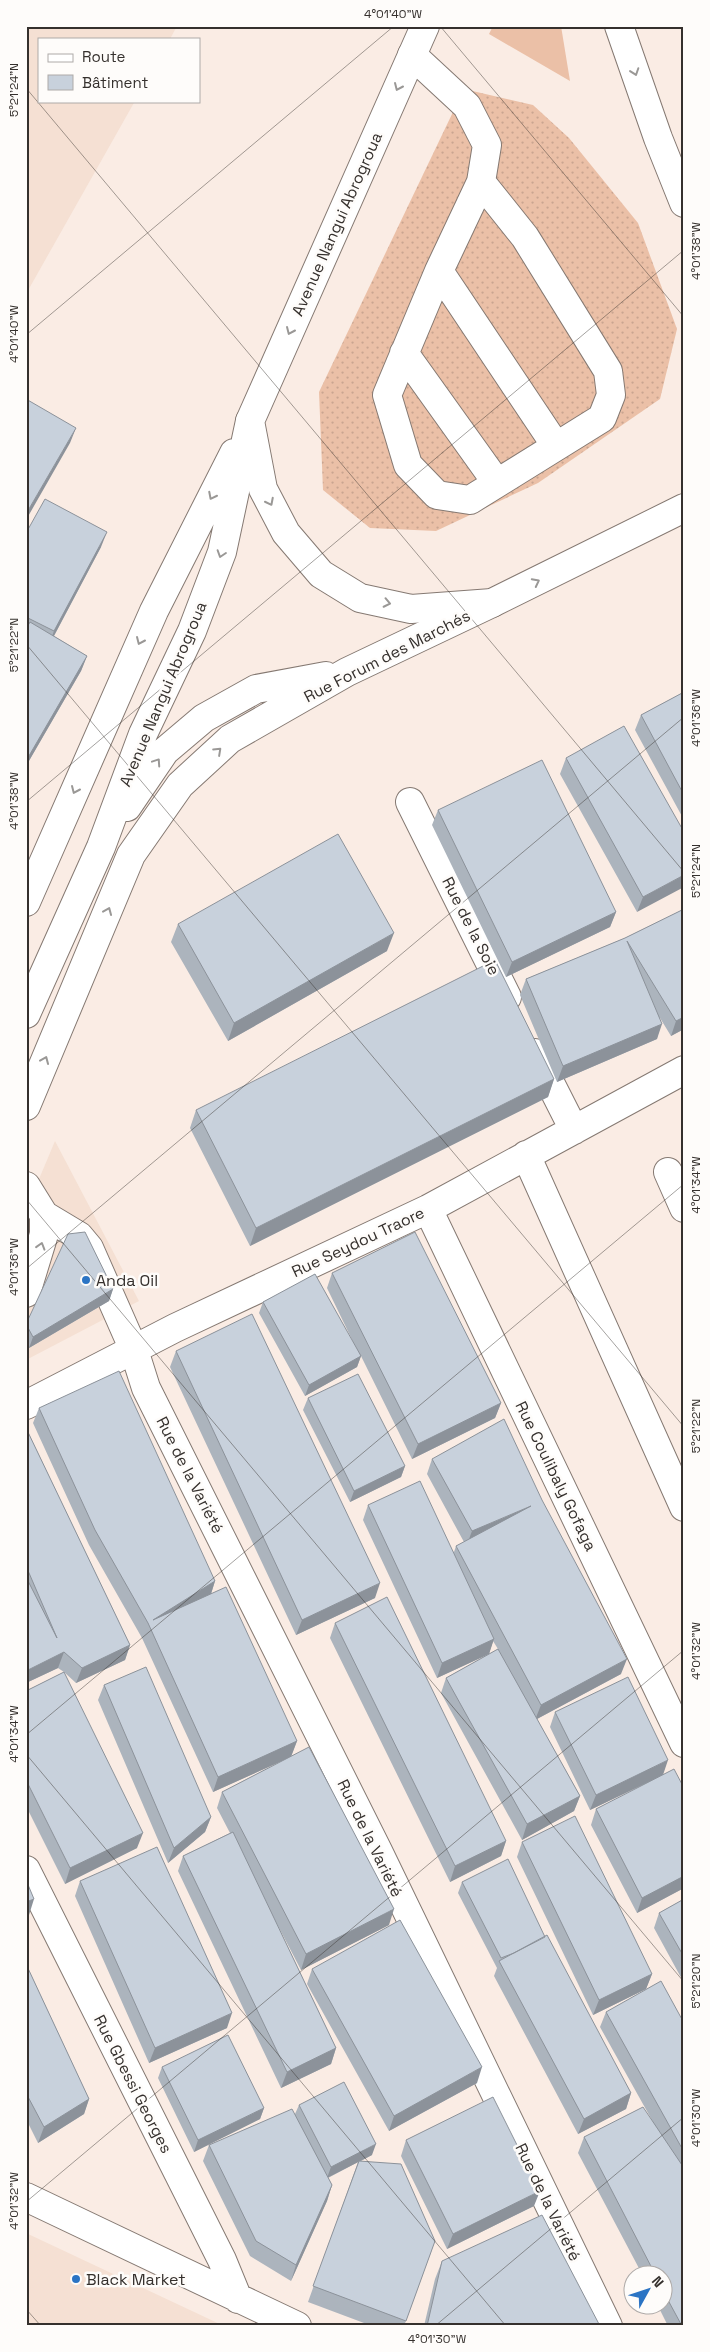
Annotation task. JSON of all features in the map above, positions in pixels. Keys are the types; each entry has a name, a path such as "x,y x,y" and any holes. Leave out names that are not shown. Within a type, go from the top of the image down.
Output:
{"street":[{"name":"Avenue Nangui Abrogroua","path":"26,902 154,611 250,421 425,26"},
{"path":"620,26 658,138 684,203"},
{"path":"412,55 467,106 487,145 481,182 439,271 387,395 408,465 437,495 470,500 602,418 611,395 608,371 525,237 481,182"},
{"path":"439,271 556,446"},
{"path":"404,353 497,483"},
{"name":"Avenue Nangui Abrogroua","path":"26,1014 101,847 143,734 192,631 222,552 250,421"},
{"path":"250,421 263,489 286,533 321,574 360,598 411,608 492,603"},
{"name":"Rue Forum des Marchés","path":"26,1106 131,855 180,785 230,739 347,672 684,508"},
{"path":"101,847 164,751 204,718 256,689 347,672"},
{"name":"Rue de la Soie","path":"410,802 574,1130"},
{"name":"Rue Seydou Traore","path":"26,1405 175,1328 428,1209 684,1070"},
{"path":"526,1156 684,1507"},
{"path":"668,1172 684,1208"},
{"path":"26,1186 44,1215 44,1234 26,1293"},
{"name":"Rue Coulibaly Gofaga","path":"428,1209 684,1743"},
{"name":"Rue de la Variété","path":"44,1215 79,1236 89,1248 134,1350 146,1388 378,1852 608,2326"},
{"name":"Rue Gbessi Georges","path":"26,1870 222,2260 238,2299"},
{"path":"26,2197 297,2326"}],"shaded area":[{"path":"26,26 177,26 171,38 38,38 38,102 134,102 26,294"},
{"path":"493,26 561,26 570,81 489,34"},
{"path":"464,89 533,105 569,138 638,223 677,329 660,399 538,483 436,531 370,528 323,490 319,392"},
{"path":"55,1141 139,1301 26,1360 26,1210"},
{"name":"Black Market","path":"26,2233 224,2326 26,2326"}],"building":[{"path":"26,399 76,428 26,514"},
{"path":"45,499 107,532 54,631 26,617 26,533"},
{"path":"30,622 87,656 26,761 26,629"},
{"path":"684,692 684,795 641,715"},
{"path":"624,726 684,832 684,875 643,897 566,758"},
{"path":"542,760 616,912 512,962 438,810"},
{"path":"338,834 394,933 234,1023 178,924"},
{"path":"684,909 684,1017 676,1021 627,941 662,1024 563,1066 526,979 625,938"},
{"path":"495,960 554,1079 256,1228 196,1110"},
{"path":"85,1232 113,1289 33,1337 26,1324 68,1234"},
{"path":"415,1232 501,1403 418,1444 332,1273"},
{"path":"315,1274 361,1356 309,1385 263,1302"},
{"path":"252,1314 380,1583 302,1620 176,1351"},
{"path":"119,1371 215,1581 153,1620 226,1587 297,1741 218,1777 148,1623 95,1530 39,1408"},
{"path":"358,1374 405,1466 354,1491 308,1398"},
{"path":"504,1419 542,1500 627,1659 541,1705 456,1546 531,1506 472,1531 432,1459"},
{"path":"26,1428 130,1645 82,1668 64,1652 26,1671 26,1577 57,1638 26,1566"},
{"path":"420,1481 494,1639 442,1663 368,1505"},
{"path":"387,1597 506,1841 455,1866 335,1623"},
{"path":"498,1649 580,1796 527,1824 446,1678"},
{"path":"146,1667 211,1817 174,1848 104,1685"},
{"path":"64,1672 143,1833 70,1868 26,1780 26,1691"},
{"path":"628,1677 668,1760 596,1795 555,1712"},
{"path":"309,1747 394,1909 306,1954 222,1792"},
{"path":"674,1769 684,1788 684,1876 642,1898 596,1809"},
{"path":"575,1816 652,1974 599,2000 522,1842"},
{"path":"233,1832 336,2048 287,2072 183,1856"},
{"path":"157,1847 232,2013 155,2048 80,1881"},
{"path":"508,1859 545,1937 501,1958 462,1882"},
{"path":"26,1880 34,1899 26,1902"},
{"path":"684,1899 684,1957 659,1913"},
{"path":"400,1920 482,2067 394,2116 312,1969"},
{"path":"547,1935 631,2093 584,2119 499,1961"},
{"path":"26,1964 89,2099 44,2127 26,2093"},
{"path":"661,1981 684,2023 684,2152 606,2012"},
{"path":"228,2035 264,2108 198,2140 162,2067"},
{"path":"344,2082 376,2144 331,2167 299,2105"},
{"path":"493,2097 540,2191 453,2234 406,2140"},
{"path":"643,2107 684,2168 684,2326 682,2326 672,2308 672,2264 650,2264 584,2137"},
{"path":"292,2109 332,2185 296,2265 256,2241 209,2145"},
{"path":"359,2161 401,2164 435,2241 406,2321 313,2286"},
{"path":"542,2215 600,2326 427,2326 442,2261"}],"place":[{"name":"Anda Oil","path":"86,1280"},
{"name":"Black Market","path":"76,2279"}]}
